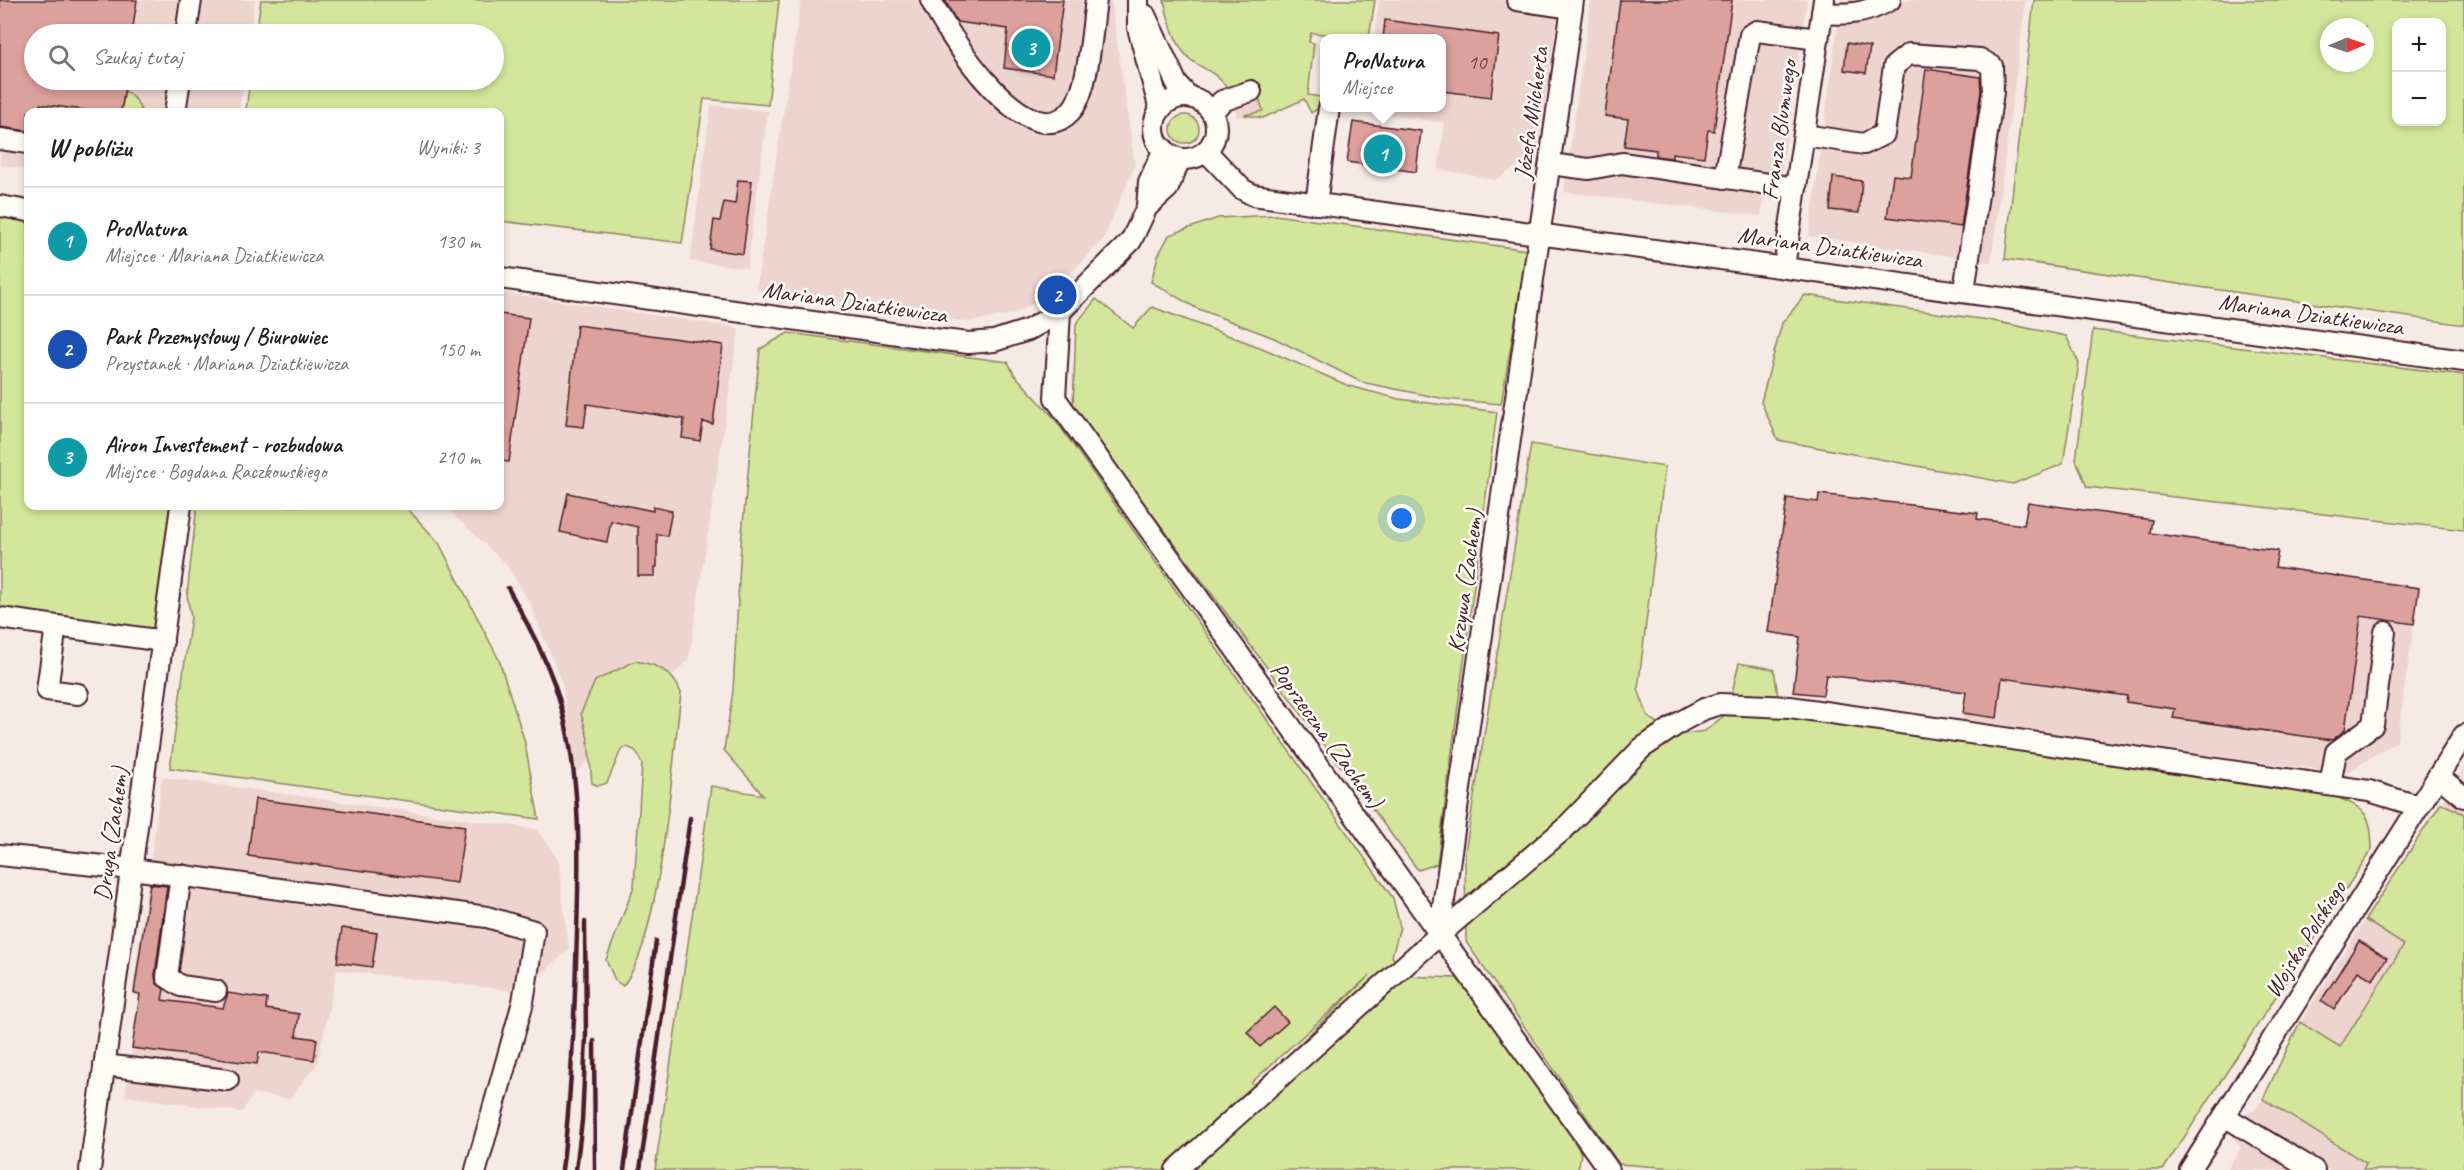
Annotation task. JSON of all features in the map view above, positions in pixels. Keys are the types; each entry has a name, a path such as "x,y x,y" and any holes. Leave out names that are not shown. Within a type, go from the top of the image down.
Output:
{"street":[{"path":"187,24 191,0"},
{"path":"931,0 939,19 973,68 1021,115 1035,122 1050,122 1073,109 1080,94 1096,0"},
{"path":"1138,0 1178,84 1189,97 1204,103 1212,113 1216,125 1215,134 1206,152 1194,158 1172,154 1158,143 1154,130 1160,110 1138,28 1138,0"},
{"path":"1517,0 1572,4"},
{"path":"1823,7 1852,15 1880,6 1890,0"},
{"name":"Józefa Milcherta","path":"1539,234 1572,4"},
{"name":"Franza Blumwego","path":"1784,267 1823,7"},
{"path":"1725,178 1750,36 1757,30 1818,39"},
{"path":"1804,135 1864,144 1884,134 1894,66 1909,54 1980,59 1992,66 1993,92 1964,291"},
{"path":"176,108 178,90"},
{"path":"1212,113 1222,101 1251,91"},
{"path":"1160,110 1175,99 1189,97"},
{"path":"1316,204 1328,112"},
{"path":"0,139 24,142"},
{"name":"Mariana Dziatkiewicza","path":"1206,152 1242,189 1253,195 2464,361"},
{"name":"Mariana Dziatkiewicza","path":"504,279 969,343 994,341 1028,330 1060,312 1131,241 1148,207 1168,188 1172,154"},
{"path":"1550,164 1589,169 1622,163 1796,188"},
{"path":"0,207 24,210"},
{"name":"Krzywa (Zachem)","path":"1439,935 1539,234"},
{"name":"Poprzeczna (Zachem)","path":"1060,312 1055,398 1609,1170"},
{"name":"Druga (Zachem)","path":"90,1170 181,510"},
{"path":"0,618 163,641"},
{"path":"56,626 47,690 78,694"},
{"path":"2330,785 2336,752 2373,726 2385,632"},
{"path":"1176,1170 1439,935 1564,829 1642,748 1689,717 1720,704 1790,707 2330,785 2368,791 2418,806"},
{"name":"Wojska Polskiego","path":"2190,1170 2464,735"},
{"path":"2438,776 2464,797"},
{"path":"0,855 132,869 487,917 534,931 523,1002 476,1170"},
{"path":"181,876 166,977 181,986 216,991"},
{"path":"105,1065 228,1080"},
{"path":"2224,1116 2314,1170"}],"shaded area":[{"path":"0,0 255,0 251,24 24,24 24,90 242,90 240,108 24,108 24,168 0,165"},
{"path":"801,0 1111,0 1135,165 1104,238 1052,293 1014,314 968,322 756,289"},
{"path":"1379,0 1560,0 1537,152 1496,180 1438,169 1445,123 1372,112 1446,112 1446,34 1375,34"},
{"path":"1591,0 1807,0 1782,170 1768,178 1761,216 1564,192"},
{"path":"1841,0 2026,0 1991,262 1809,236"},
{"path":"1253,80 1263,111 1237,117 1227,88"},
{"path":"711,105 768,111 747,268 690,261"},
{"path":"504,293 739,328 689,659 577,772 562,683 529,601 505,563 448,510 504,510"},
{"path":"2028,502 2152,520 2150,533 2278,551 2276,567 2419,588 2397,741 2347,773 1961,724 1990,520 2024,525"},
{"path":"2464,767 2464,814 2441,803"},
{"path":"162,777 536,829 558,859 569,949 523,992 337,970 317,1064 289,1099 254,1093 242,1112 125,1096 139,997 133,988"},
{"path":"2365,920 2404,945 2339,1047 2300,1022"},
{"path":"2263,1099 2367,1163 2363,1170 2227,1170 2241,1148 2233,1136 2247,1112 2255,1111"}],"green space":[{"path":"261,0 779,0 768,105 704,99 682,243 504,221 504,108 246,108 249,90 504,90 504,24 257,24"},
{"path":"1164,0 1375,0 1370,34 1311,33 1309,42 1314,43 1308,95 1320,97 1319,108 1311,113 1304,99 1263,118 1244,115 1263,111 1253,80 1227,88 1215,75 1185,54 1173,32"},
{"path":"2034,0 2464,0 2464,325 2005,259"},
{"path":"125,90 136,100 140,108 122,108"},
{"path":"40,104 69,108 40,108"},
{"path":"1185,115 1195,119 1199,129 1195,139 1185,143 1175,139 1171,129 1175,119"},
{"path":"1275,215 1527,250 1501,404 1445,399 1361,382 1274,338 1196,308 1151,282 1158,256 1169,235 1218,218"},
{"path":"0,216 24,219 24,510 171,510 154,634 0,613"},
{"path":"1805,295 1988,320 2066,336 2079,363 2063,464 2013,484 1778,440 1761,402 1782,323"},
{"path":"1096,299 1133,328 1152,307 1262,348 1349,386 1399,399 1497,412 1437,864 1418,870 1073,408 1076,324"},
{"path":"2093,330 2464,375 2464,530 2087,487 2076,460"},
{"path":"788,333 1008,362 1014,374 1054,418 1393,898 1400,927 1392,956 1404,976 1457,978 1546,1093 1581,1153 1578,1170 655,1170 711,786 763,795 724,750 733,691 741,544 760,349","holes":["1370,975 1256,1086 1252,1082"]},
{"path":"1531,444 1665,467 1638,689 1648,717 1678,735 1705,731 1727,713 1739,663 1774,669 1780,710 2334,796 2354,805 2365,814 2370,828 2372,849 2163,1170 1702,1170 1619,1164 1466,942 1465,853"},
{"path":"197,510 409,510 439,543 499,660 524,739 539,819 170,768 191,617 187,595"},
{"path":"635,661 663,670 678,685 681,693 667,823 654,900 639,956 623,986 615,980 606,960 634,886 642,764 636,751 627,747 621,750 607,783 598,786 592,783 588,739 581,713 595,681"},
{"path":"2441,803 2464,814 2464,1170 2363,1170 2366,1163 2263,1099 2300,1022 2340,1047 2404,945 2365,920"}],"building":[{"path":"0,0 137,0 133,24 24,24 24,90 124,90 122,108 69,108 40,104 40,108 24,108 24,130 0,127"},
{"path":"945,0 1063,0 1053,75 1004,68 1008,29 957,22"},
{"path":"1620,0 1732,0 1714,131 1708,130 1704,157 1672,153 1672,158 1663,157 1656,156 1656,150 1624,146 1628,119 1605,116"},
{"path":"1385,20 1499,36 1491,97 1446,91 1446,34 1384,34"},
{"path":"1847,43 1870,47 1866,73 1844,70"},
{"path":"1926,69 1980,77 1981,91 1961,227 1887,217 1893,175 1911,177"},
{"path":"1353,122 1421,131 1416,172 1347,162"},
{"path":"1833,177 1862,181 1859,213 1830,210"},
{"path":"738,180 752,181 743,254 710,249 714,220 720,221 724,202 735,204"},
{"path":"504,315 529,318 509,462 504,461"},
{"path":"577,325 723,345 713,424 703,422 700,441 682,438 684,419 587,404 584,427 566,425"},
{"path":"568,493 653,511 653,507 672,511 667,536 657,534 655,576 638,576 638,527 611,521 607,542 560,532"},
{"path":"1819,494 1978,513 1977,519 2024,525 2028,502 2152,520 2150,533 2278,551 2275,567 2419,588 2414,624 2361,616 2345,730 2332,740 2173,718 2175,709 2126,702 2127,696 2002,678 1997,718 1963,713 1966,692 1826,675 1823,695 1793,692 1800,637 1768,632 1787,498 1818,502"},
{"path":"255,799 465,826 457,883 248,856"},
{"path":"150,884 167,886 155,975 156,983 164,989 162,1000 223,1008 228,993 267,999 266,1009 299,1014 296,1036 317,1039 314,1060 259,1052 257,1064 132,1048 140,994 134,993"},
{"path":"342,928 377,933 372,967 337,962"},
{"path":"2359,941 2387,958 2373,980 2358,971 2334,1010 2321,1001"},
{"path":"1274,1007 1288,1022 1260,1047 1247,1032"}],"railway":[{"path":"508,588 542,654 558,695 572,760 576,794 578,895 574,1014 570,1092 562,1170"},
{"path":"640,1170 690,818"},
{"path":"576,1170 582,1121 586,1037 585,922"},
{"path":"624,1170 656,941"},
{"path":"594,1041 595,1170"}],"place":[{"name":"Airon Investement - rozbudowa","path":"1031,48"},
{"name":"ProNatura","path":"1383,154"},
{"name":"Park Przemysłowy / Biurowiec","path":"1057,295"}]}
